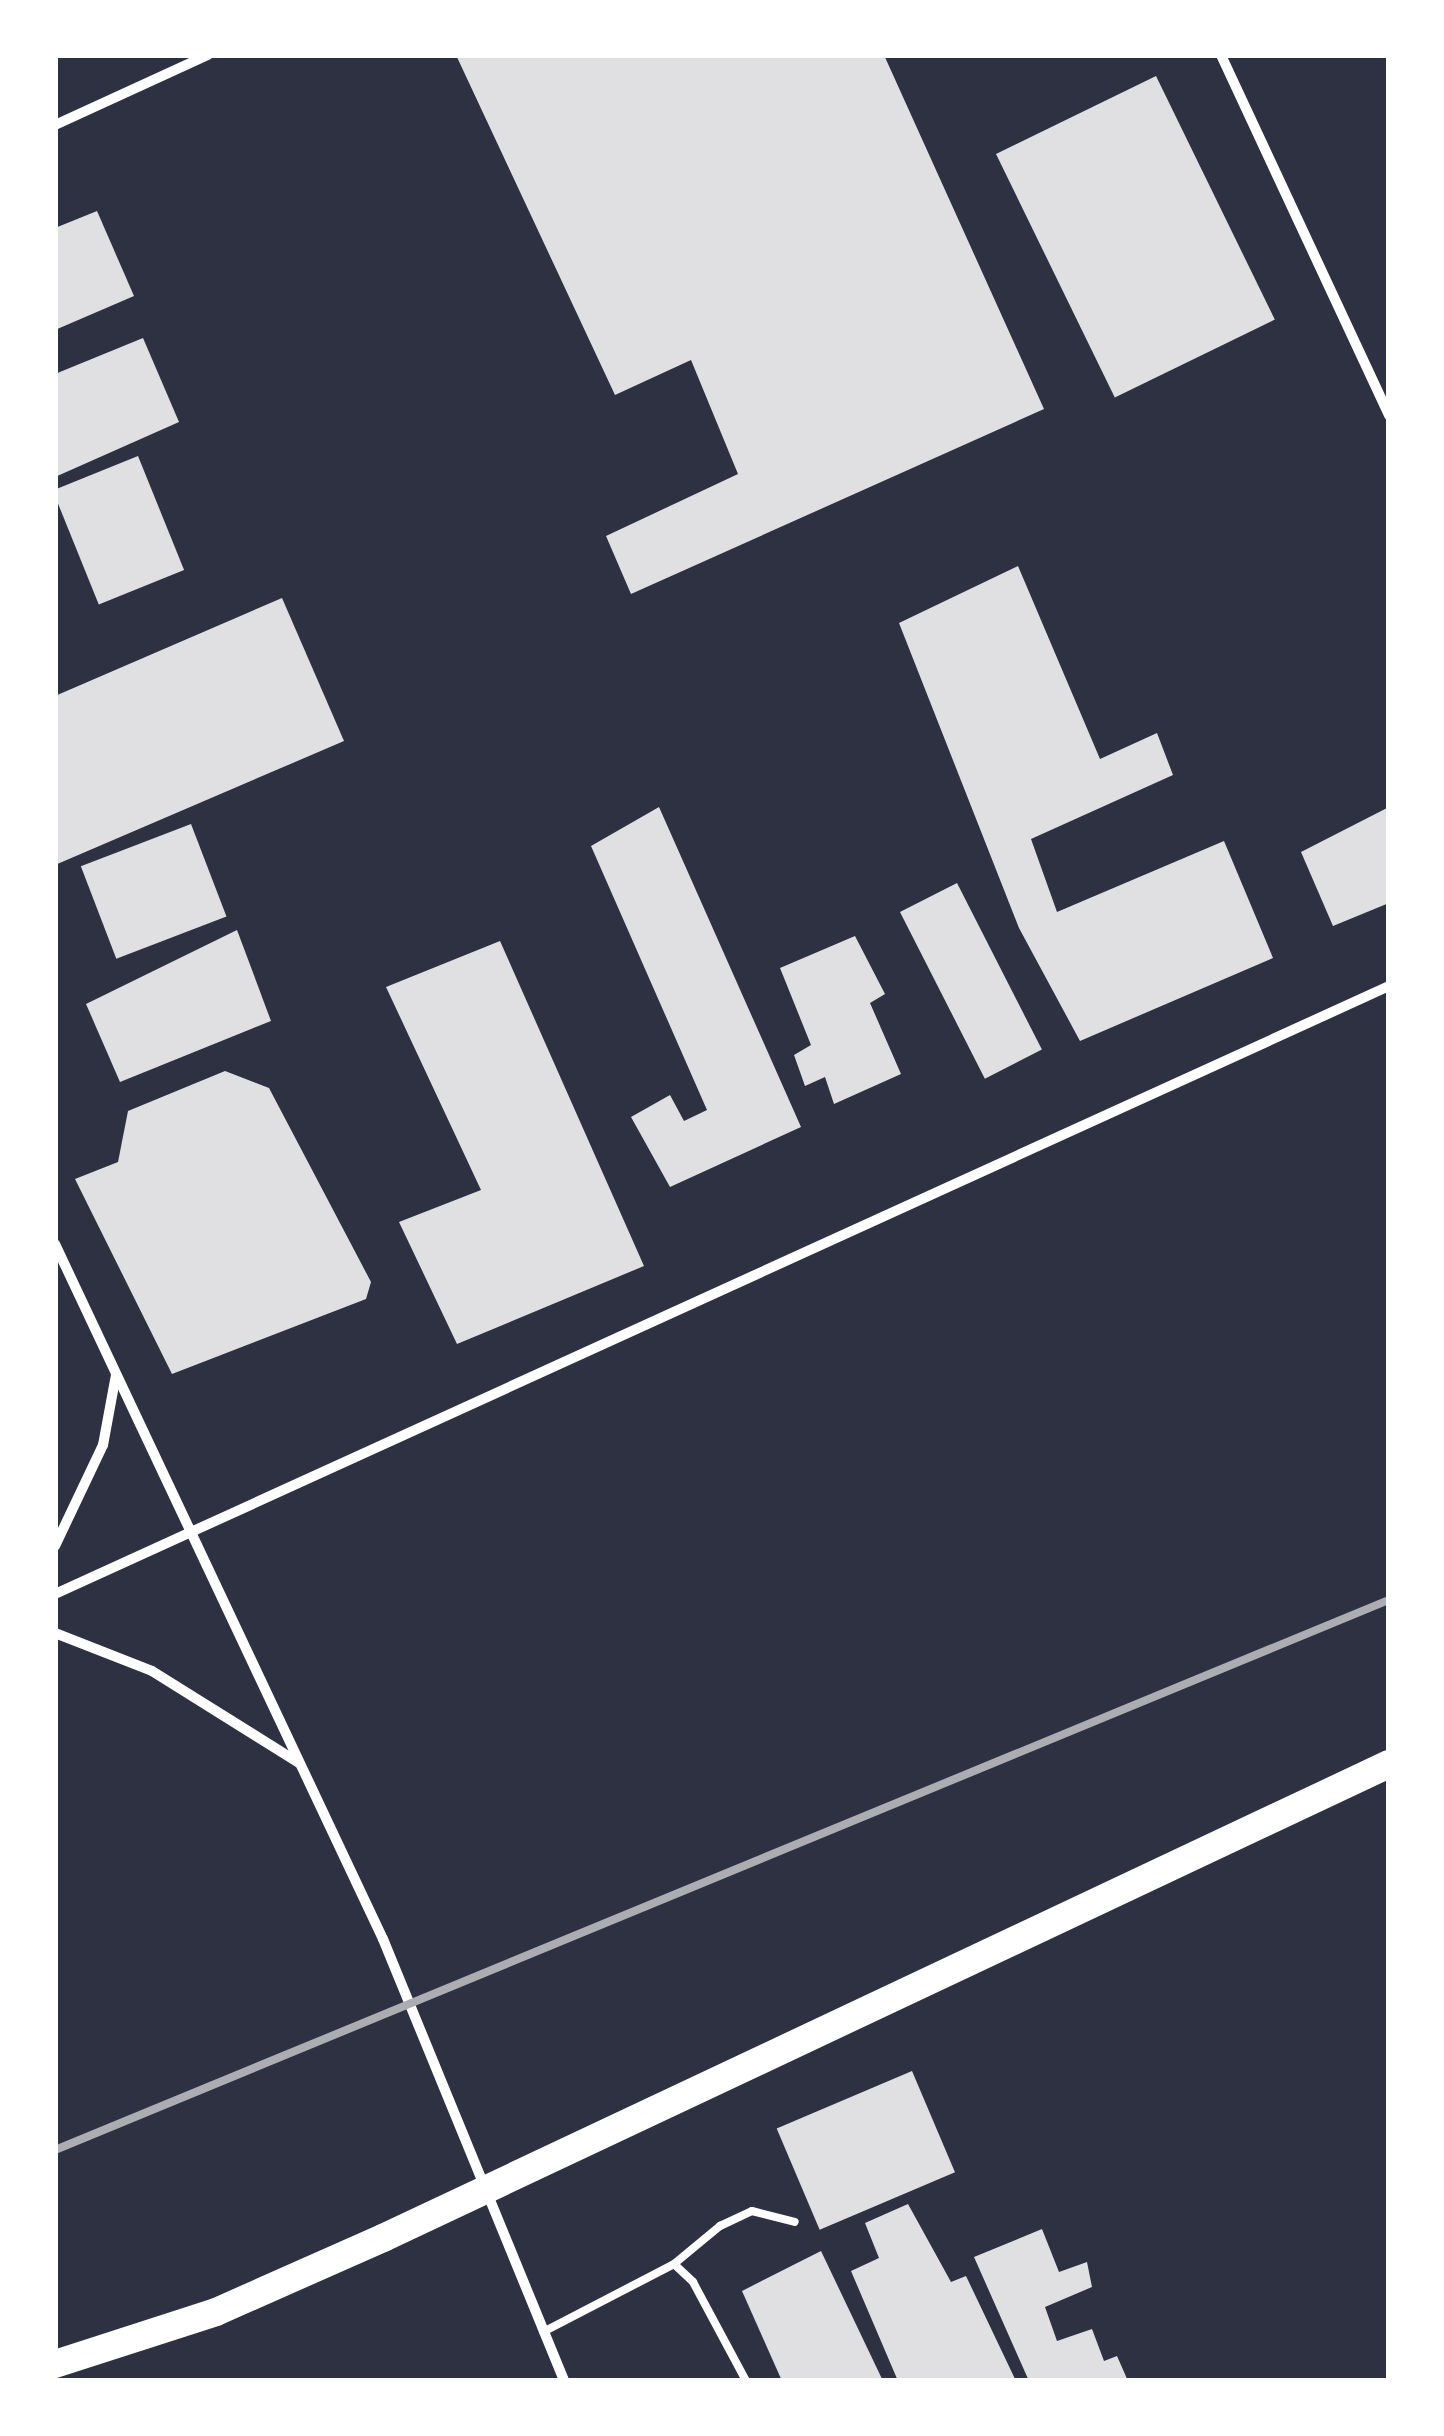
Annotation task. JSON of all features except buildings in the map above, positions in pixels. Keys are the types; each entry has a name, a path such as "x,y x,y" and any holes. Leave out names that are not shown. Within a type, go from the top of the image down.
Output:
{"highway":[{"path":"55,2364 216,2312 1389,1764"}],"street":[{"path":"55,125 208,55"},
{"path":"1221,55 1389,416"},
{"path":"55,1594 1389,986"},
{"path":"55,1244 383,1939 431,2047 482,2191 564,2381"},
{"path":"55,1546 90,1481 116,1374"},
{"path":"55,1632 152,1671 300,1764"}],"lane":[{"path":"543,2332 674,2264 720,2226 752,2211 795,2222"},
{"path":"674,2264 693,2282 746,2381"}],"railway":[{"path":"55,2150 1389,1600"}]}
